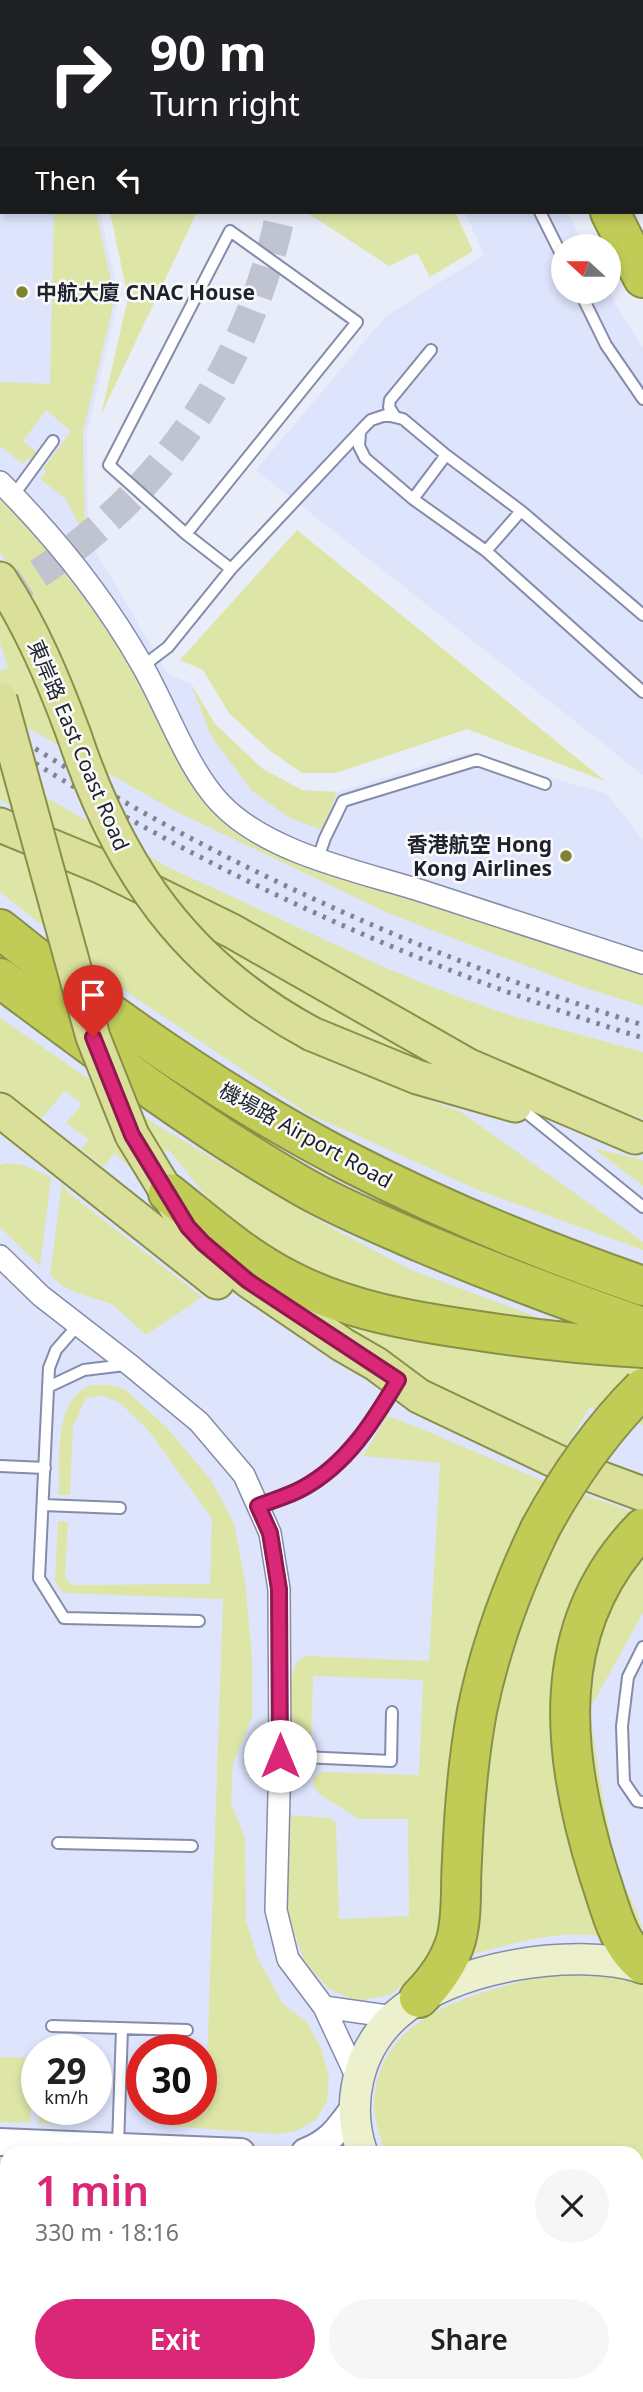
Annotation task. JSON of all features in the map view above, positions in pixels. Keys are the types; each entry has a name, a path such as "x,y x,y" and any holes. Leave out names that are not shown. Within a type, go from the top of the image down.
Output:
{"highway":[{"path":"620,224 643,278"},
{"name":"機場路 Airport Road","path":"0,929 132,1030 297,1134 372,1174 514,1239 643,1286"},
{"name":"機場路 Airport Road","path":"0,978 166,1099 232,1144 306,1189 359,1216 479,1267 643,1327"},
{"path":"168,1193 268,1269 334,1300 385,1315 438,1325 555,1343 643,1348"},
{"path":"407,2007 442,1970 456,1938 461,1902 465,1804 477,1712 512,1591 540,1529 565,1485 597,1439 643,1388"},
{"path":"641,1530 610,1572 594,1601 581,1634 571,1673 569,1721 578,1789 597,1868 622,1941 631,1955 643,1966"}],"main road":[{"name":"東岸路 East Coast Road","path":"0,579 43,656 114,834 153,898 190,942 223,975 261,1005 312,1034 417,1077 639,1138"},
{"path":"0,699 93,1037 132,1135 188,1227 248,1281 403,1388 562,1464 643,1494"},
{"path":"0,825 102,867 232,931 469,1066 639,1138"},
{"path":"0,1087 151,1206 188,1227"},
{"path":"0,1110 216,1281 369,1381 403,1388"},
{"path":"360,2146 356,2131 356,2094 367,2052 407,2007 475,1975 519,1964 564,1959 606,1960 643,1966"}],"street":[{"path":"7,489 82,574 109,611 143,666 198,774 233,816 265,836 318,858 643,963"},
{"path":"0,1256 41,1296 130,1364 199,1422 244,1475 270,1533 279,1589 280,1756 276,1910 288,1959 324,2007 356,2094 338,2130 321,2146"},
{"path":"324,2007 407,2007"},
{"path":"0,2142 79,2146"}],"lane":[{"path":"541,214 551,234"},
{"path":"186,534 358,322 230,232 109,466 186,534 232,569"},
{"path":"586,304 606,345 643,399"},
{"path":"394,415 389,407 390,401 431,350"},
{"path":"143,666 168,647 232,569 371,420 386,415 394,415 409,423 446,456 521,512 643,615"},
{"path":"360,433 359,446 365,458 413,499 486,551 643,692"},
{"path":"7,489 54,441"},
{"path":"413,499 446,456"},
{"path":"486,551 521,512"},
{"path":"318,858 343,801 477,760 545,784"},
{"path":"469,1066 643,1207"},
{"path":"79,1325 56,1350 49,1368 39,1578 64,1618 199,1621"},
{"path":"48,1387 83,1370 130,1364"},
{"path":"258,1506 303,1489 337,1465 403,1388"},
{"path":"0,1466 45,1468"},
{"path":"43,1505 120,1508"},
{"path":"643,1647 628,1677 622,1726 624,1782 637,1801 643,1802"},
{"path":"280,1756 391,1761 392,1712"},
{"path":"58,1843 192,1846"},
{"path":"52,2026 187,2030"},
{"path":"118,2146 121,2029"}],"shaded area":[{"path":"0,214 100,214 119,297 87,432 88,539 168,674 191,684 215,724 263,769 302,790 337,792 466,753 607,794 643,840 643,2146 0,2146"},
{"path":"466,214 568,214 579,234 551,234 551,304 616,304 643,348 643,775 256,470 386,316 484,255"}],"green space":[{"path":"54,214 96,214 115,298 83,432 85,535 65,498 40,479 46,472 43,469 71,431 46,410 23,441 38,453 32,461 28,458 23,464 0,446 0,382 50,384"},
{"path":"110,214 196,214 101,415 128,298"},
{"path":"309,214 456,214 473,251 430,277 417,253 389,266"},
{"path":"0,500 29,525 136,667 179,763 204,797 268,842 643,970 643,1006 582,987 390,914 175,811 0,712 0,671 8,668 0,643 0,600 30,599 0,552"},
{"path":"297,530 605,781 467,729 336,773 302,773 269,750 229,713 203,670 180,660"},
{"path":"191,684 215,724 263,769 302,790 337,792 323,830 290,818 252,791 211,736"},
{"path":"0,771 170,868 386,968 516,1017 643,1052 643,1119 513,1077 213,906 0,800"},
{"path":"0,825 77,864 465,1076 307,1047 335,1064 461,1112 643,1242 643,1250 478,1190 307,1113 130,994 0,892"},
{"path":"0,1018 158,1126 337,1231 411,1270 569,1329 424,1311 308,1273 225,1220 169,1150 130,1167 115,1153 103,1167 81,1149 89,1140 66,1123 82,1104 65,1091 35,1126 0,1096"},
{"path":"593,1148 643,1160 643,1186"},
{"path":"0,1165 23,1165 51,1177 40,1266 0,1227"},
{"path":"62,1184 70,1194 202,1297 146,1335 112,1304 63,1286 50,1275"},
{"path":"344,1308 643,1370 643,1425 590,1407 565,1449 486,1415 336,1330"},
{"path":"95,1385 125,1389 167,1428 211,1480 234,1523 245,1581 252,1657 252,1717 233,1763 231,1803 245,1838 246,1921 258,1959 283,2004 306,2021 321,2048 329,2077 327,2101 316,2120 295,2131 277,2134 168,2125 217,2125 217,2034 208,2034 223,1599 63,1593 55,1581 58,1521 68,1522 65,1577 71,1585 210,1584 212,1519 149,1431 120,1403 102,1395 86,1398 73,1427 70,1495 59,1495 59,1451 63,1420 76,1395"},
{"path":"387,1416 543,1481 643,1515 643,1613 591,1707 591,1721 617,1866 637,1911 643,1941 592,1935 549,1936 464,1957 448,1922 431,1961 390,1995 356,2001 329,1989 304,1961 286,1909 288,1815 330,1818 336,1823 339,1919 409,1916 408,1819 359,1819 319,1794 313,1786 314,1777 322,1772 419,1775 423,1680 313,1676 311,1746 299,1746 289,1733 292,1675 296,1663 305,1656 429,1661 440,1463 363,1456"},
{"path":"552,1974 635,1979 643,1983 643,2146 382,2146 374,2105 379,2073 393,2048 412,2027 437,2011 494,1989"},
{"path":"0,2057 21,2058 21,2123 0,2122"}],"tunnel":[{"path":"0,597 53,563 102,525 145,482 183,436 216,385 243,331 265,273 280,214"}],"railway":[{"path":"0,726 153,818 311,898 475,967 643,1025"},
{"path":"0,741 153,832 311,911 475,980 643,1038"}],"place":[{"name":"中航大廈 CNAC House","path":"22,292"},
{"name":"香港航空 Hong Kong Airlines","path":"566,856"}],"route":[{"path":"93,1037 132,1135 188,1227 248,1281 398,1380 364,1434 337,1465 303,1489 258,1506 270,1533 279,1589 280,1756"}]}
